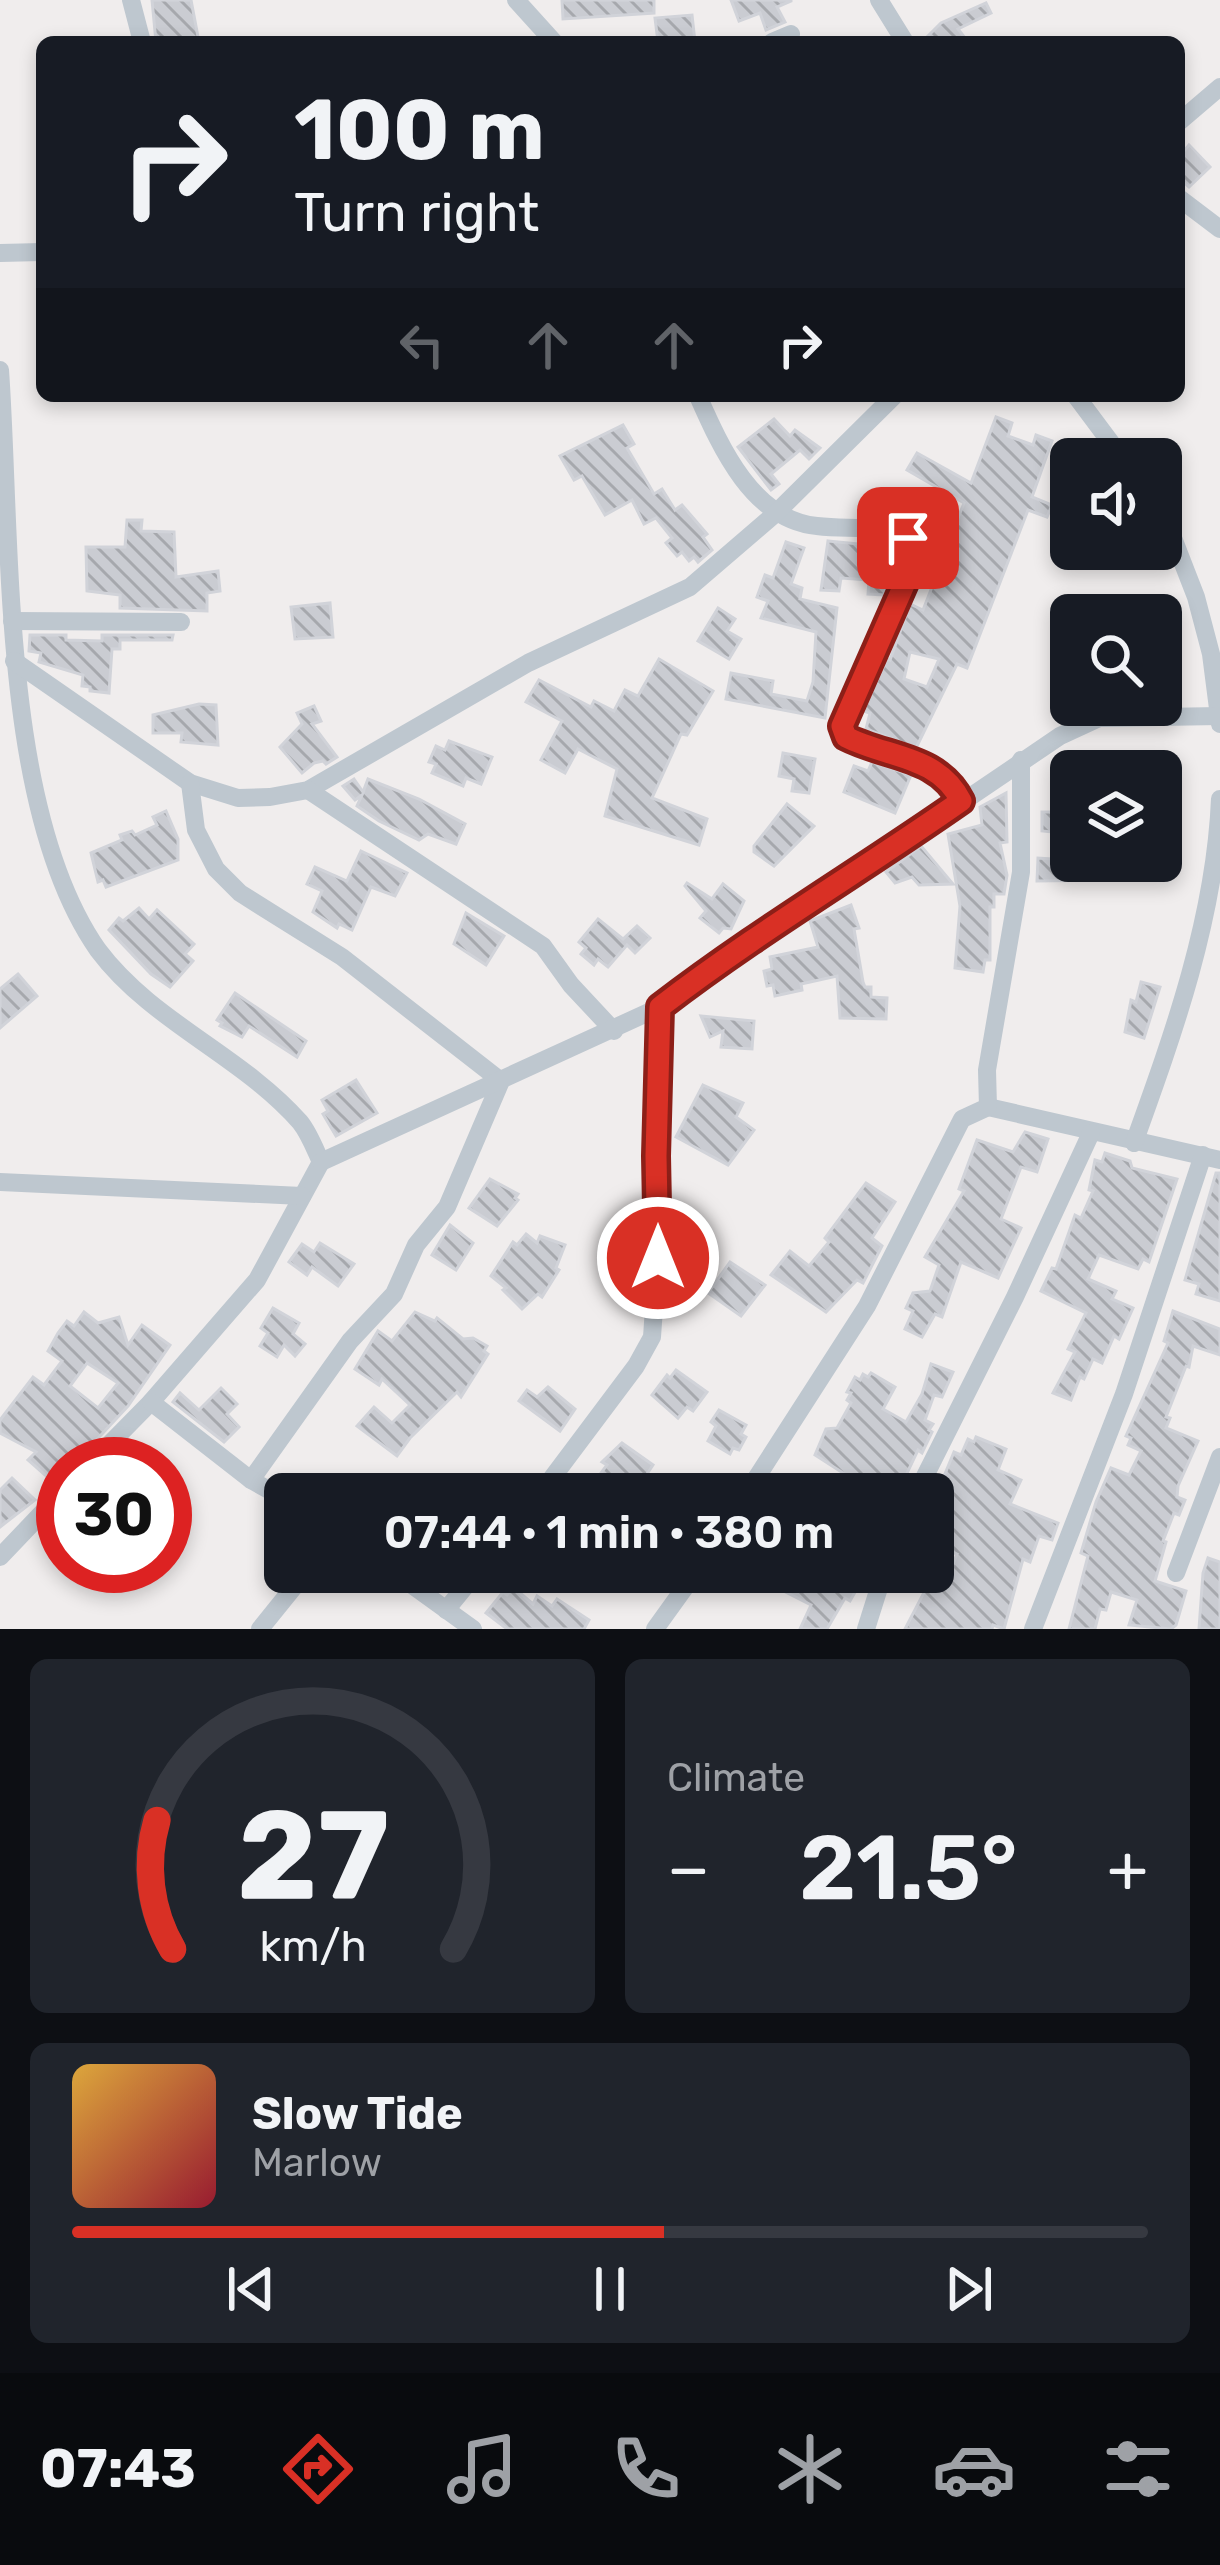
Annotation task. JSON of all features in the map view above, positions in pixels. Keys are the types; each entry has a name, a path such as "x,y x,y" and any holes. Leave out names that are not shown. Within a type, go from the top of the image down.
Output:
{"street":[{"path":"131,0 140,36"},
{"path":"515,0 548,36"},
{"path":"879,0 901,36"},
{"path":"786,36 791,34"},
{"path":"1185,117 1220,87"},
{"path":"1185,203 1220,229"},
{"path":"0,253 36,252"},
{"path":"0,370 14,661 24,748 45,838 70,901 97,949 160,1010 265,1088 303,1125 321,1162"},
{"path":"701,402 728,459 775,514 811,526 883,527 908,538 915,560 842,726 846,737 860,744 937,771 951,782 961,801"},
{"path":"14,661 190,783 238,798 308,790 538,658 689,587 775,514 888,402"},
{"path":"1080,402 1107,438"},
{"path":"117,1437 257,1280 321,1162 660,1007 724,958 812,904 1021,760 1099,718 1219,718 1210,654 1182,561"},
{"path":"12,621 181,622"},
{"path":"988,1107 987,1070 1022,872 1021,760"},
{"path":"190,783 196,830 216,869 240,893 342,958 501,1081"},
{"path":"308,790 543,946 614,1031"},
{"path":"1134,1143 1175,1029 1194,959 1218,835 1220,799"},
{"path":"556,1473 636,1366 652,1337 660,1222 656,1156 660,1007"},
{"path":"251,1480 350,1341 394,1294 416,1246 447,1207 501,1081"},
{"path":"760,1473 867,1306 962,1119 988,1107 1212,1158 1033,1629"},
{"path":"927,1473 1091,1133"},
{"path":"0,1182 302,1196"},
{"path":"151,1402 264,1487"},
{"path":"1177,1573 1220,1457"},
{"path":"2,1550 36,1517"},
{"path":"260,1629 289,1593"},
{"path":"423,1593 472,1629"},
{"path":"446,1610 460,1593"},
{"path":"655,1629 681,1593"},
{"path":"866,1629 877,1593"}],"building":[{"path":"152,0 191,0 198,36 155,36"},
{"path":"562,0 654,0 654,13 563,19"},
{"path":"731,0 791,1 777,7 785,22 766,30 760,13 739,21"},
{"path":"986,3 991,13 958,29 963,36 928,36 941,23"},
{"path":"692,15 694,36 657,36 655,18"},
{"path":"1189,145 1210,167 1189,187 1185,183"},
{"path":"996,417 1012,423 1008,436 1033,445 1036,435 1050,440 1032,497 1050,504 1047,517 1028,510 967,668 957,664 916,748 866,729 870,713 863,711 890,660 910,604 923,610 943,559 927,550 936,527 952,533 964,503 907,470 917,453 971,483","holes":["910,652 939,659 927,687 904,679"]},
{"path":"774,419 790,436 795,430 820,448 809,459 800,450 771,474 779,484 771,490 738,447"},
{"path":"623,425 634,444 627,448 654,494 662,489 675,510 682,505 707,534 703,537 712,550 698,562 694,557 689,561 682,552 677,556 666,543 672,538 656,518 644,524 632,500 605,515 582,476 574,480 560,456"},
{"path":"127,520 142,520 141,531 174,532 176,577 218,571 220,591 207,593 207,611 120,608 120,595 87,591 86,547 125,547"},
{"path":"828,541 880,546 879,555 900,557 895,570 890,570 884,595 868,594 869,580 841,578 839,591 821,590"},
{"path":"786,542 804,548 791,584 802,588 800,599 837,608 825,718 726,699 731,673 773,681 771,694 807,701 816,632 761,618 768,601 757,597 765,575 773,578"},
{"path":"330,603 333,637 295,639 291,607"},
{"path":"718,608 735,619 727,631 741,639 729,659 698,641"},
{"path":"30,635 102,641 102,635 173,635 172,640 120,640 120,649 112,649 109,693 82,686 83,675 39,662 41,653 29,651"},
{"path":"659,659 713,691 687,735 681,734 652,798 707,819 699,845 605,816 617,769 578,749 565,773 541,760 562,721 526,702 539,680 591,707 594,701 614,711 625,690 638,696"},
{"path":"199,704 216,705 218,745 181,742 182,733 153,733 153,715"},
{"path":"314,706 321,721 312,724 337,757 326,764 314,763 302,773 280,747 302,724 297,713"},
{"path":"449,741 492,757 481,784 466,778 463,786 432,773 436,764 429,762 436,746 445,750"},
{"path":"783,753 815,759 809,793 792,791 794,779 779,776"},
{"path":"872,762 911,775 895,813 844,792 854,766 868,771"},
{"path":"354,779 363,792 368,779 465,824 456,844 428,834 419,840 379,821 357,806 362,795 355,800 343,786"},
{"path":"1006,793 1007,842 1000,843 1007,875 1004,894 994,894 994,907 990,907 990,960 985,960 983,972 955,968 960,906 948,834 982,825 980,807"},
{"path":"787,804 814,826 774,866 754,852 754,846"},
{"path":"166,811 178,839 178,860 106,887 103,880 98,882 91,853 122,840 120,835 132,831 135,835 157,825 153,817"},
{"path":"1042,812 1050,812 1050,832 1042,831"},
{"path":"921,846 953,884 919,885 912,877 895,883 886,872"},
{"path":"361,851 407,873 395,896 371,887 352,930 339,924 337,928 313,912 322,891 307,884 315,867 347,881"},
{"path":"1038,858 1050,859 1050,881 1037,881"},
{"path":"687,883 712,899 723,884 744,901 731,929 719,933 700,918 706,911"},
{"path":"851,905 859,928 854,929 863,982 871,987 871,997 887,998 886,1019 840,1018 837,976 775,996 773,985 767,986 764,971 772,969 770,957 818,947 810,921"},
{"path":"139,908 149,919 157,910 194,944 185,954 193,961 170,987 109,930 119,918 123,921"},
{"path":"466,913 504,936 486,965 454,944"},
{"path":"598,919 623,939 637,926 650,938 635,953 627,945 608,967 598,959 594,965 581,954 586,948 579,942"},
{"path":"18,974 37,996 0,1028 0,989"},
{"path":"1141,982 1160,987 1144,1038 1125,1032 1131,1000 1136,1002"},
{"path":"235,993 306,1041 297,1057 249,1026 242,1037 220,1026 217,1020"},
{"path":"701,1016 754,1021 752,1049 721,1047 723,1031 710,1037"},
{"path":"356,1080 377,1113 336,1136 323,1114 328,1111 322,1100"},
{"path":"703,1085 743,1103 736,1117 754,1130 728,1165 676,1137"},
{"path":"1025,1132 1048,1139 1037,1172 1021,1167 1001,1219 1021,1228 998,1278 961,1262 942,1317 935,1314 922,1337 905,1329 913,1311 906,1308 913,1293 930,1291 939,1265 925,1257 964,1191 959,1189 977,1140 1013,1152"},
{"path":"1105,1153 1130,1161 1132,1168 1177,1179 1149,1262 1143,1259 1138,1269 1099,1255 1088,1279 1116,1291 1112,1299 1133,1308 1119,1339 1114,1336 1102,1363 1093,1359 1071,1400 1053,1393 1075,1352 1068,1349 1086,1313 1041,1291 1052,1268 1056,1269 1075,1215 1081,1218 1093,1191 1089,1190 1095,1160 1102,1162"},
{"path":"1216,1173 1220,1173 1220,1301 1196,1294 1199,1284 1185,1280"},
{"path":"490,1179 518,1194 497,1226 469,1208"},
{"path":"866,1183 895,1202 872,1238 882,1246 863,1283 857,1280 826,1312 771,1275 790,1251 809,1266"},
{"path":"450,1225 473,1243 456,1270 432,1255"},
{"path":"526,1234 537,1243 540,1236 565,1245 559,1270 542,1297 538,1294 522,1309 491,1276 513,1242 517,1245"},
{"path":"320,1243 354,1264 338,1286 312,1267 307,1275 289,1262 302,1244 314,1252"},
{"path":"730,1262 765,1285 741,1316 708,1293"},
{"path":"273,1308 299,1323 293,1334 305,1344 295,1356 284,1345 277,1357 260,1346 268,1333 261,1328"},
{"path":"1173,1311 1220,1329 1220,1355 1193,1346 1189,1367 1166,1417 1170,1418 1166,1428 1198,1441 1178,1486 1177,1497 1185,1500 1163,1541 1155,1581 1186,1591 1176,1625 1171,1629 1129,1625 1137,1600 1111,1592 1095,1629 1069,1629 1088,1556 1081,1553 1096,1502 1111,1468 1129,1475 1141,1451 1128,1445 1131,1438 1126,1436 1168,1343 1164,1341"},
{"path":"84,1312 98,1323 119,1317 128,1345 142,1325 170,1345 128,1406 99,1437 36,1437 36,1452 0,1433 0,1420 33,1377 44,1385 62,1361 48,1351 67,1321 74,1326","holes":["87,1363 118,1383 98,1408 70,1386"]},
{"path":"415,1312 437,1318 463,1339 473,1338 487,1346 488,1354 461,1397 457,1392 397,1456 357,1426 374,1407 392,1423 410,1405 382,1379 379,1385 355,1369 378,1331 392,1341"},
{"path":"931,1364 953,1372 942,1397 934,1395 925,1420 933,1424 932,1432 907,1473 843,1473 815,1455 826,1429 837,1428 851,1403 847,1392 855,1377 860,1380 871,1373 895,1387 883,1409 906,1422 922,1394"},
{"path":"676,1370 707,1392 693,1411 687,1407 678,1418 652,1395"},
{"path":"548,1387 575,1409 560,1431 519,1401 527,1390 537,1397"},
{"path":"221,1388 237,1404 227,1414 239,1427 224,1442 173,1402 180,1393 199,1410"},
{"path":"719,1410 746,1425 739,1450 733,1448 730,1454 708,1441"},
{"path":"976,1437 1006,1449 998,1470 1021,1480 1010,1504 1058,1523 1052,1540 1039,1536 1030,1562 1023,1559 1004,1629 993,1625 992,1629 905,1629 924,1593 954,1593 954,1473 945,1473 954,1452 961,1455 968,1439 974,1442"},
{"path":"622,1443 653,1465 648,1473 601,1473 607,1465 602,1462"},
{"path":"12,1478 35,1500 0,1527 0,1490"},
{"path":"1208,1558 1220,1562 1220,1629 1199,1629"},
{"path":"502,1593 520,1593 533,1604 537,1596 552,1606 557,1599 589,1620 584,1629 507,1629 486,1613"},
{"path":"787,1593 855,1593 850,1601 845,1598 827,1629 800,1629 811,1605"}],"route":[{"path":"658,1258 660,1007 724,958 961,801 951,782 937,771 860,744 846,737 842,726 915,560 908,538"}]}
